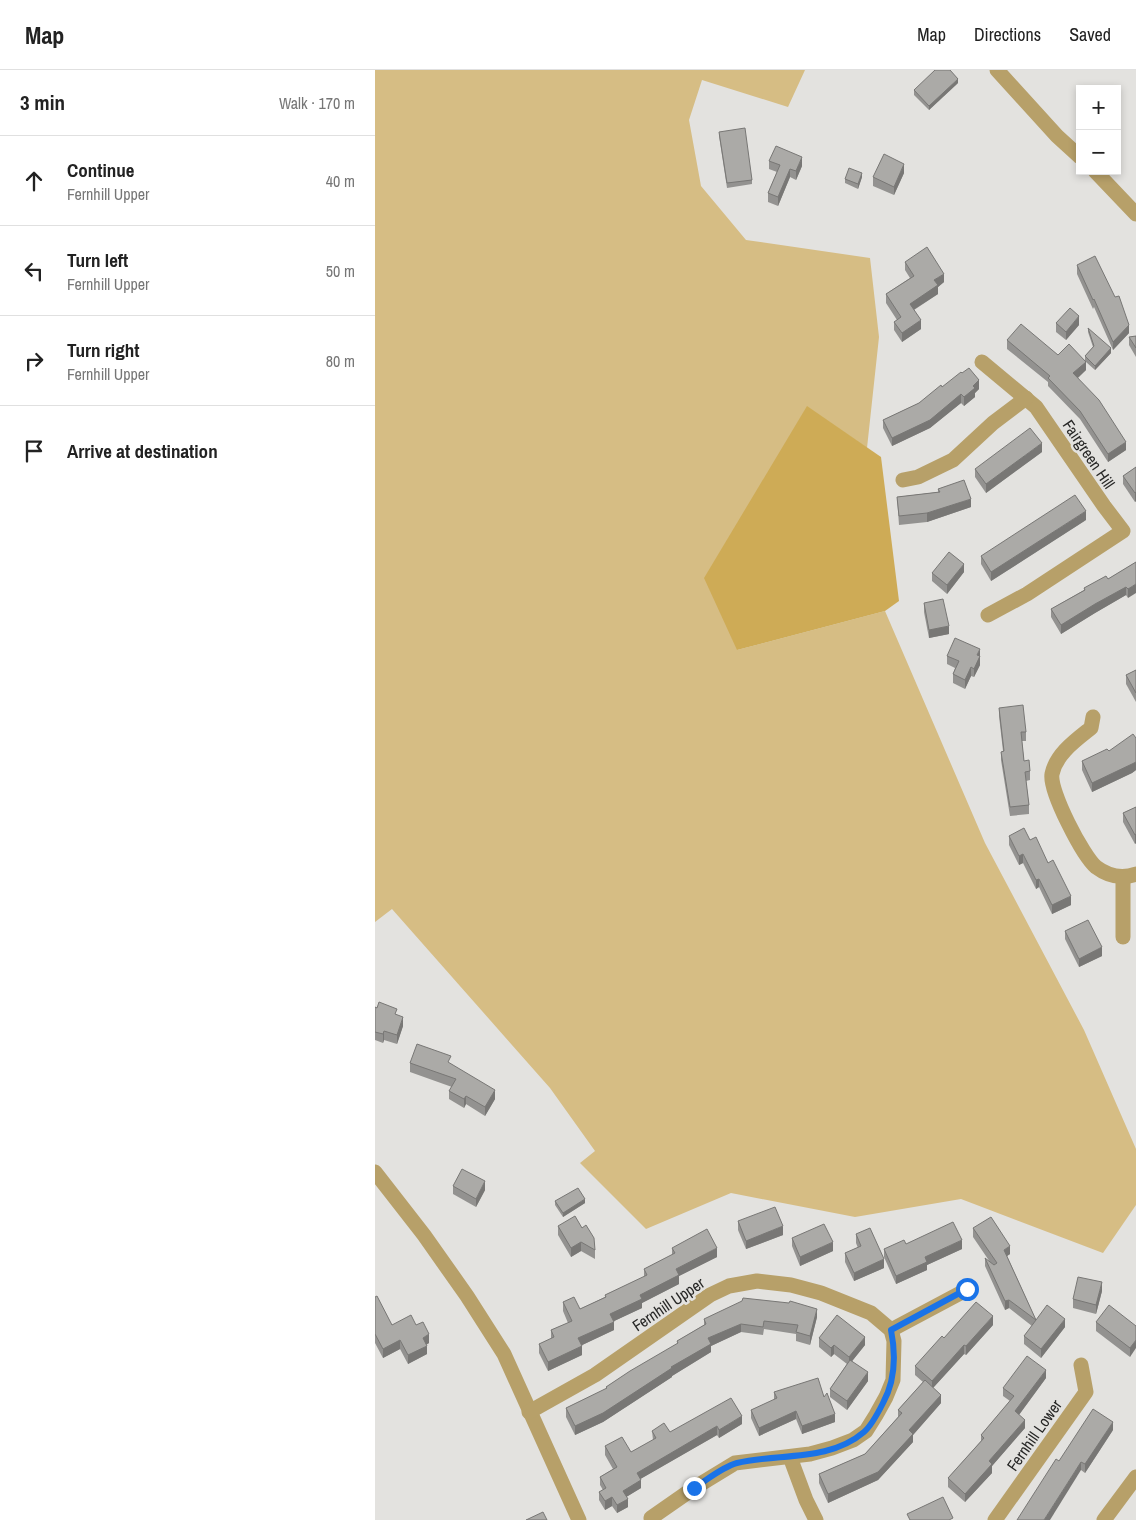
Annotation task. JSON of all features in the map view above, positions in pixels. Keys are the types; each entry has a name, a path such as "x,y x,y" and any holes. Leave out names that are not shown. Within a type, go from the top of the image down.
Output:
{"street":[{"path":"997,70 1057,136 1076,153"},
{"path":"1099,175 1136,214"},
{"name":"Fairgreen Hill","path":"982,362 1036,406 1104,506 1130,530 1027,594 988,614"},
{"path":"903,480 918,477 953,460 993,423 1026,398"},
{"path":"1093,717 1091,728 1077,738 1057,761 1052,774 1053,787 1060,806 1090,861 1097,868 1110,874 1130,876 1123,937"},
{"path":"375,1172 424,1235 467,1296 504,1354 579,1520"},
{"name":"Fernhill Upper","path":"529,1412 595,1375 710,1295 729,1286 757,1281 798,1287 828,1295 871,1312 891,1330"},
{"path":"653,1520 651,1518 694,1488 735,1463 791,1457 832,1448 853,1440 866,1431 886,1398 893,1380 893,1341 891,1330 967,1289"},
{"name":"Fernhill Lower","path":"995,1520 1086,1392 1081,1365"},
{"path":"791,1457 806,1500 816,1520"},
{"path":"1104,1520 1136,1477"}],"shaded area":[{"path":"375,70 805,70 788,107 702,80 689,120 701,186 746,240 870,258 879,337 867,448 807,407 737,650 885,611 985,843 1084,1030 1136,1149 1136,1205 1103,1253 961,1199 855,1217 731,1193 646,1229 580,1163 595,1151 550,1088 392,909 375,922"},
{"path":"807,406 881,457 899,601 885,611 737,650 704,578"}],"building":[{"path":"935,70 950,70 958,79 929,106 914,90"},
{"path":"745,128 752,180 727,183 719,132"},
{"path":"776,146 802,157 796,171 790,169 778,197 768,193 780,165 769,161"},
{"path":"884,154 904,164 894,187 873,177"},
{"path":"849,168 862,173 858,184 845,179"},
{"path":"927,247 944,274 934,280 938,285 910,304 921,320 902,333 894,322 901,317 886,294 914,276 905,262"},
{"path":"1095,256 1115,297 1119,296 1129,325 1113,342 1077,265"},
{"path":"1070,308 1079,316 1066,332 1056,323"},
{"path":"1021,324 1058,355 1069,344 1086,362 1073,373 1099,400 1126,442 1108,454 1080,411 1048,378 1050,376 1007,340"},
{"path":"1088,328 1111,348 1095,366 1085,356 1094,346"},
{"path":"1136,336 1136,348 1129,337"},
{"path":"969,368 979,380 973,386 975,388 964,397 961,394 930,420 892,438 883,420 919,403 941,385 942,387"},
{"path":"1030,428 1042,443 986,484 975,469"},
{"path":"1136,467 1136,492 1135,493 1123,476"},
{"path":"964,480 971,499 927,513 899,516 897,497 940,492 938,489"},
{"path":"1075,495 1086,511 991,572 981,556"},
{"path":"949,552 964,564 947,585 932,573"},
{"path":"1136,562 1136,584 1128,589 1126,587 1061,625 1051,609 1085,590 1084,588 1106,576 1108,579"},
{"path":"943,599 949,626 929,630 924,603"},
{"path":"955,638 980,649 977,655 980,656 974,669 971,667 965,680 953,674 959,661 947,656"},
{"path":"1136,670 1136,693 1126,675"},
{"path":"1023,705 1026,732 1021,732 1024,761 1029,760 1030,771 1025,772 1029,805 1010,807 1001,752 1004,751 999,708"},
{"path":"1133,734 1136,738 1136,762 1092,783 1082,761 1107,749 1109,751"},
{"path":"1136,807 1136,834 1135,835 1123,813"},
{"path":"1024,828 1030,840 1036,837 1048,863 1053,860 1071,896 1052,905 1039,879 1036,880 1023,854 1019,856 1009,836"},
{"path":"1088,920 1102,947 1079,959 1065,931"},
{"path":"379,1002 397,1009 395,1014 403,1017 397,1035 384,1031 383,1034 375,1032 375,1007 377,1008"},
{"path":"417,1044 451,1056 448,1062 495,1090 485,1107 466,1096 464,1099 449,1091 456,1079 410,1063"},
{"path":"462,1169 485,1181 476,1199 453,1186"},
{"path":"578,1188 585,1199 563,1213 555,1201"},
{"path":"775,1207 783,1226 746,1241 738,1221"},
{"path":"575,1216 582,1228 586,1225 594,1238 595,1250 581,1242 571,1248 558,1226"},
{"path":"991,1217 1010,1246 1004,1250 1036,1320 1009,1300 1005,1301 985,1258 994,1265 997,1263 973,1228"},
{"path":"953,1222 962,1240 925,1257 927,1262 896,1276 884,1249 904,1240 906,1244"},
{"path":"824,1224 833,1242 800,1257 792,1238"},
{"path":"870,1228 884,1259 854,1273 845,1253 861,1246 856,1234"},
{"path":"707,1229 717,1248 676,1269 679,1275 640,1295 642,1299 610,1314 614,1322 578,1338 582,1346 548,1362 539,1344 554,1337 551,1330 572,1321 563,1302 574,1297 580,1309 606,1297 605,1295 647,1275 644,1269 675,1253 672,1248"},
{"path":"1078,1277 1102,1282 1096,1305 1073,1299"},
{"path":"377,1296 392,1325 411,1315 416,1325 423,1322 429,1334 423,1338 427,1346 408,1355 400,1340 383,1349 375,1334 375,1297"},
{"path":"743,1298 789,1303 790,1301 817,1309 810,1336 796,1332 798,1325 764,1321 763,1327 741,1324 708,1338 711,1344 671,1367 603,1413 575,1426 566,1408 607,1388 630,1371 706,1324 704,1319 742,1301"},
{"path":"976,1302 993,1316 932,1381 915,1366 942,1336 944,1338"},
{"path":"1047,1305 1065,1319 1041,1349 1024,1336"},
{"path":"1109,1305 1136,1326 1136,1340 1130,1348 1096,1322"},
{"path":"837,1315 865,1337 849,1357 834,1345 831,1348 819,1338"},
{"path":"1027,1356 1046,1370 1015,1411 1025,1420 989,1461 992,1464 965,1494 948,1478 984,1438 981,1435 1014,1396 1003,1388"},
{"path":"850,1360 868,1372 847,1401 830,1389"},
{"path":"818,1378 824,1397 827,1393 835,1414 802,1426 796,1411 759,1428 751,1410 777,1398 774,1392"},
{"path":"925,1380 941,1395 909,1430 913,1434 878,1472 828,1494 819,1474 865,1454 902,1413 898,1410"},
{"path":"731,1398 742,1416 719,1430 717,1426 637,1473 641,1480 623,1491 628,1499 617,1505 612,1497 605,1501 599,1492 606,1488 600,1477 617,1467 605,1446 622,1437 631,1452 656,1438 652,1431 664,1423 670,1432"},
{"path":"1093,1409 1113,1422 1085,1464 1081,1462 1044,1520 1017,1520 1056,1459 1059,1461"},
{"path":"943,1497 953,1518 949,1520 910,1520 907,1514"},
{"path":"543,1512 547,1520 526,1520"}],"route":[{"path":"694,1488 735,1463 810,1454 853,1440 866,1431 886,1398 893,1380 894,1363 891,1330 967,1289"}]}
